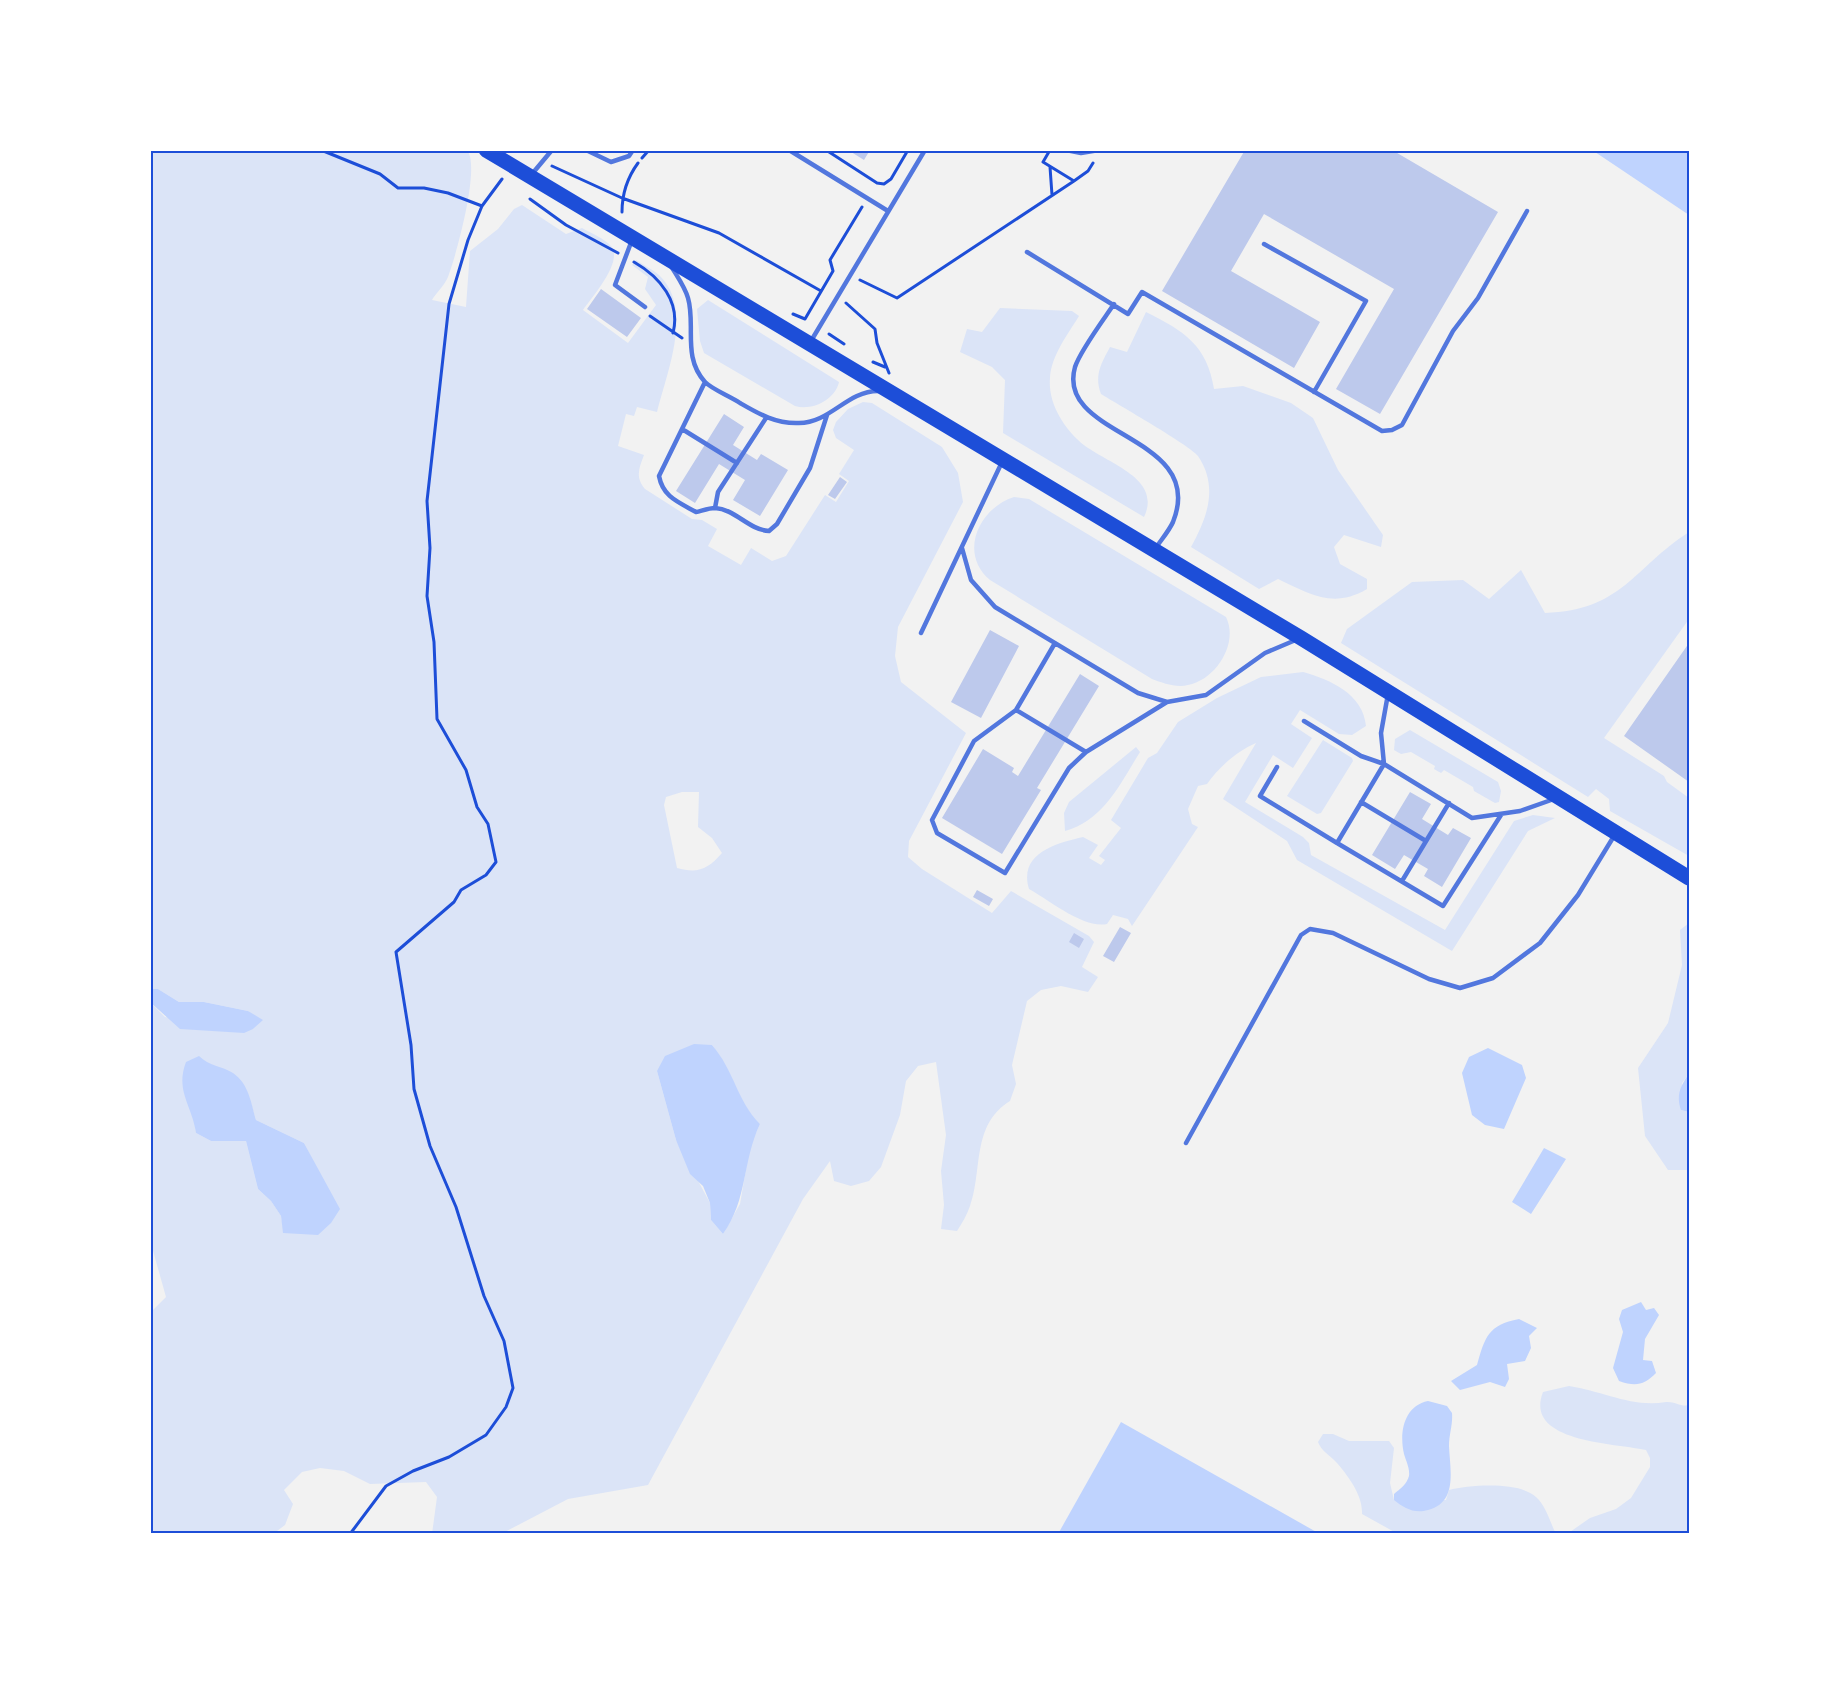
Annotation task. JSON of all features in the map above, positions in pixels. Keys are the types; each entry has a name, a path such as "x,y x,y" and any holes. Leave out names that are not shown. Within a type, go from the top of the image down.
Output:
{"main road":[{"path":"486,150 1300,638 1689,878"}],"lane":[{"path":"530,176 552,150"},
{"path":"586,150 611,162 629,156 633,150"},
{"path":"789,150 888,211"},
{"path":"808,345 925,150"},
{"path":"1066,150 1081,153 1099,150"},
{"path":"1027,252 1128,314 1142,292 1382,431 1392,430 1402,424 1453,331 1478,298 1527,211"},
{"path":"632,237 615,285 645,307"},
{"path":"1264,244 1366,301 1314,392"},
{"path":"659,253 673,270 688,299 689,340 694,362 705,382 766,418 801,424 827,415 846,400 866,391 886,390"},
{"path":"1114,304 1075,367 1075,384 1080,402 1090,413 1156,454 1172,474 1178,496 1173,522 1154,550"},
{"path":"705,382 659,476 661,488 667,497 696,512 715,508 734,515 758,530 769,531 777,524 810,468 827,415"},
{"path":"715,508 718,492 766,418"},
{"path":"682,429 736,463"},
{"path":"921,633 1003,460"},
{"path":"962,548 972,580 995,607 1138,693 1167,702"},
{"path":"1055,643 1016,710 974,741 932,820 937,833 1005,873 1069,768 1086,752 1167,702 1206,695 1265,653 1300,638"},
{"path":"1337,843 1384,764 1382,733 1388,692"},
{"path":"1016,710 1086,752"},
{"path":"1304,721 1361,756 1384,764 1472,818 1501,815 1560,797"},
{"path":"1277,767 1260,796 1443,906 1501,815"},
{"path":"1361,802 1426,841"},
{"path":"1402,881 1449,803"},
{"path":"1186,1143 1301,935 1310,929 1333,933 1429,979 1460,988 1493,978 1540,943 1578,895 1617,833"}],"path":[{"path":"321,150 380,174 398,188 424,188 448,193 482,206"},
{"path":"622,214 622,198 630,174 649,150"},
{"path":"826,150 877,183 884,184 891,179 909,150"},
{"path":"1050,150 1044,162 1074,181"},
{"path":"856,287 861,279 897,298 1074,181 1088,171 1094,160"},
{"path":"542,161 622,198 719,233 821,291"},
{"path":"350,1534 386,1486 413,1471 448,1457 486,1435 506,1407 513,1388 504,1341 484,1296 456,1207 430,1146 414,1089 411,1045 396,952 454,902 461,890 486,875 496,862 488,824 477,807 466,770 437,719 434,642 427,596 430,548 427,501 449,304 468,240 482,206 512,165"},
{"path":"1050,166 1052,195"},
{"path":"787,332 805,319 833,271 830,260 877,183"},
{"path":"530,199 566,225"},
{"path":"840,313 851,295"},
{"path":"846,303 875,329 877,343 891,375"},
{"path":"645,307 648,315 675,335 689,340"},
{"path":"825,354 829,334"}],"shaded area":[{"path":"150,150 467,150 471,159 471,174 466,212 448,277 432,300 466,307 470,251 498,229 514,209 522,205 566,234 582,228 611,246 614,253 610,269 583,310 628,343 656,305 645,289 648,277 632,265 636,260 659,275 669,289 675,305 675,341 671,360 657,412 637,407 634,416 626,414 618,446 644,455 639,468 639,476 645,489 692,519 702,520 717,529 708,546 741,565 751,548 772,561 786,556 825,495 836,502 849,481 839,474 854,450 836,438 833,430 836,422 848,409 863,402 872,403 942,447 958,473 963,502 898,627 895,656 901,682 966,733 909,841 908,857 922,869 992,913 1011,891 1089,936 1094,942 1082,967 1098,977 1088,992 1061,986 1041,990 1027,1001 1012,1065 1016,1084 1010,1101 989,1122 980,1149 970,1206 957,1231 941,1229 944,1205 941,1171 946,1135 936,1062 918,1066 906,1081 900,1115 881,1167 869,1181 851,1186 834,1181 830,1161 803,1199 648,1485 568,1499 501,1534 432,1534 437,1497 426,1482 370,1484 344,1471 320,1468 302,1472 284,1490 293,1504 285,1525 273,1534 150,1534 150,1313 166,1297 150,1240 150,1002 165,1017 253,1029 258,1022 248,1011 204,1002 179,1002 158,989 150,989","holes":["682,792 699,792 698,827 712,838 722,853 702,869 677,868 664,805 666,797","712,1045 746,1106 760,1124 750,1146 740,1204 723,1234 711,1220 710,1203 676,1140 657,1071","207,1063 242,1082 256,1120 304,1143 321,1176 284,1233 281,1216 271,1201 258,1189 246,1141 211,1141 196,1133 194,1116"]},
{"path":"708,300 839,382 833,394 822,403 808,407 795,406 704,353 700,341 697,309"},
{"path":"1000,308 1072,311 1079,316 1053,362 1050,387 1053,403 1061,419 1077,439 1126,471 1145,490 1148,503 1144,517 1003,433 1005,380 992,367 960,352 967,329 982,332"},
{"path":"1146,312 1172,326 1192,341 1206,361 1214,389 1243,386 1291,403 1313,418 1338,470 1383,535 1381,547 1344,535 1334,547 1340,564 1367,579 1367,589 1355,595 1332,599 1311,594 1278,579 1259,589 1191,547 1206,514 1209,491 1208,479 1198,456 1101,394 1099,387 1098,375 1110,347 1127,352"},
{"path":"1014,497 1029,499 1226,617 1229,627 1227,649 1216,668 1198,682 1183,686 1152,679 990,580 980,569 975,557 974,545 977,533 991,511"},
{"path":"1689,532 1689,619 1604,738 1664,776 1667,782 1689,798 1689,856 1610,811 1609,799 1596,789 1588,797 1341,643 1347,629 1412,582 1463,580 1489,599 1521,570 1545,613 1571,610 1593,604 1610,596 1625,585"},
{"path":"1303,672 1324,679 1344,690 1359,705 1366,726 1352,735 1339,734 1300,710 1291,724 1312,738 1293,768 1273,755 1245,802 1303,837 1309,843 1311,855 1445,930 1514,821 1533,815 1555,818 1528,831 1452,951 1297,860 1287,841 1223,799 1256,743 1229,760 1207,784 1198,786 1188,809 1192,824 1198,827 1132,926 1128,919 1113,915 1107,924 1088,922 1077,918 1029,889 1027,877 1034,858 1062,843 1083,837 1098,845 1089,858 1101,865 1105,860 1099,856 1121,828 1111,820 1148,758 1157,753 1178,722 1217,698 1261,677"},
{"path":"1410,730 1498,782 1501,791 1499,802 1495,803 1474,791 1473,787 1444,770 1441,773 1434,769 1435,766 1411,752 1401,754 1394,750 1395,739"},
{"path":"1323,740 1352,758 1353,761 1321,813 1317,814 1287,796"},
{"path":"1136,747 1140,752 1118,788 1101,810 1079,826 1065,831 1064,813 1069,802"},
{"path":"1689,923 1689,1074 1682,1083 1681,1110 1689,1112 1689,1170 1668,1170 1645,1136 1638,1068 1668,1023 1682,965 1680,930"},
{"path":"1569,1386 1641,1403 1669,1402 1689,1405 1689,1534 1567,1534 1590,1518 1616,1509 1631,1498 1650,1467 1650,1458 1646,1450 1576,1438 1559,1431 1547,1422 1540,1409 1543,1392"},
{"path":"1323,1434 1333,1434 1349,1441 1389,1441 1394,1448 1390,1483 1394,1500 1446,1500 1449,1490 1469,1487 1518,1488 1536,1497 1545,1509 1556,1534 1398,1534 1362,1514 1358,1494 1337,1463 1318,1442"}],"water":[{"path":"1592,150 1689,150 1689,215 1604,158"},
{"path":"150,989 158,989 179,1002 204,1002 248,1011 263,1020 244,1033 180,1029 150,1002"},
{"path":"694,1044 712,1045 726,1065 752,1115 760,1124 750,1152 737,1207 723,1234 711,1220 710,1203 703,1186 690,1174 676,1140 657,1071 665,1056"},
{"path":"1488,1048 1522,1065 1526,1078 1504,1129 1485,1125 1472,1115 1462,1073 1469,1057"},
{"path":"199,1056 238,1077 249,1094 256,1120 304,1143 340,1209 331,1223 318,1235 283,1233 281,1216 271,1201 258,1189 246,1141 211,1141 196,1133 182,1081 186,1062"},
{"path":"1689,1074 1689,1112 1681,1110 1679,1096 1681,1087"},
{"path":"1544,1148 1566,1159 1531,1214 1512,1202"},
{"path":"1641,1302 1646,1310 1654,1308 1659,1315 1645,1339 1643,1360 1652,1361 1656,1373 1644,1382 1630,1384 1619,1381 1613,1368 1623,1332 1619,1319 1622,1310"},
{"path":"1519,1319 1537,1328 1529,1336 1531,1348 1525,1361 1507,1364 1509,1379 1505,1387 1490,1382 1460,1390 1451,1381 1477,1365 1489,1334 1500,1325"},
{"path":"1428,1401 1447,1406 1452,1413 1449,1446 1450,1484 1448,1493 1438,1506 1428,1510 1410,1510 1394,1500 1394,1494 1405,1484 1409,1476 1404,1454 1403,1429 1413,1408"},
{"path":"1121,1422 1320,1534 1058,1534"}],"building":[{"path":"848,150 870,150 864,160"},
{"path":"1245,150 1392,150 1498,212 1380,414 1336,389 1394,289 1264,214 1231,271 1320,322 1294,368 1162,291"},
{"path":"601,289 641,318 627,337 587,309"},
{"path":"724,414 744,427 733,445 757,460 761,454 788,470 760,516 733,500 745,480 719,464 695,503 676,491"},
{"path":"840,477 847,482 835,499 828,495"},
{"path":"990,630 1019,646 981,718 951,702"},
{"path":"1689,643 1689,782 1624,736"},
{"path":"1080,674 1099,686 1037,788 1041,790 1002,854 942,818 983,749 1014,768 1012,772 1018,776"},
{"path":"1410,792 1431,804 1422,819 1448,835 1453,828 1471,838 1442,887 1424,876 1428,869 1404,855 1395,869 1372,855"},
{"path":"977,890 993,899 989,906 973,897"},
{"path":"1120,927 1131,933 1114,962 1103,956"},
{"path":"1074,933 1084,939 1079,948 1069,942"}]}
